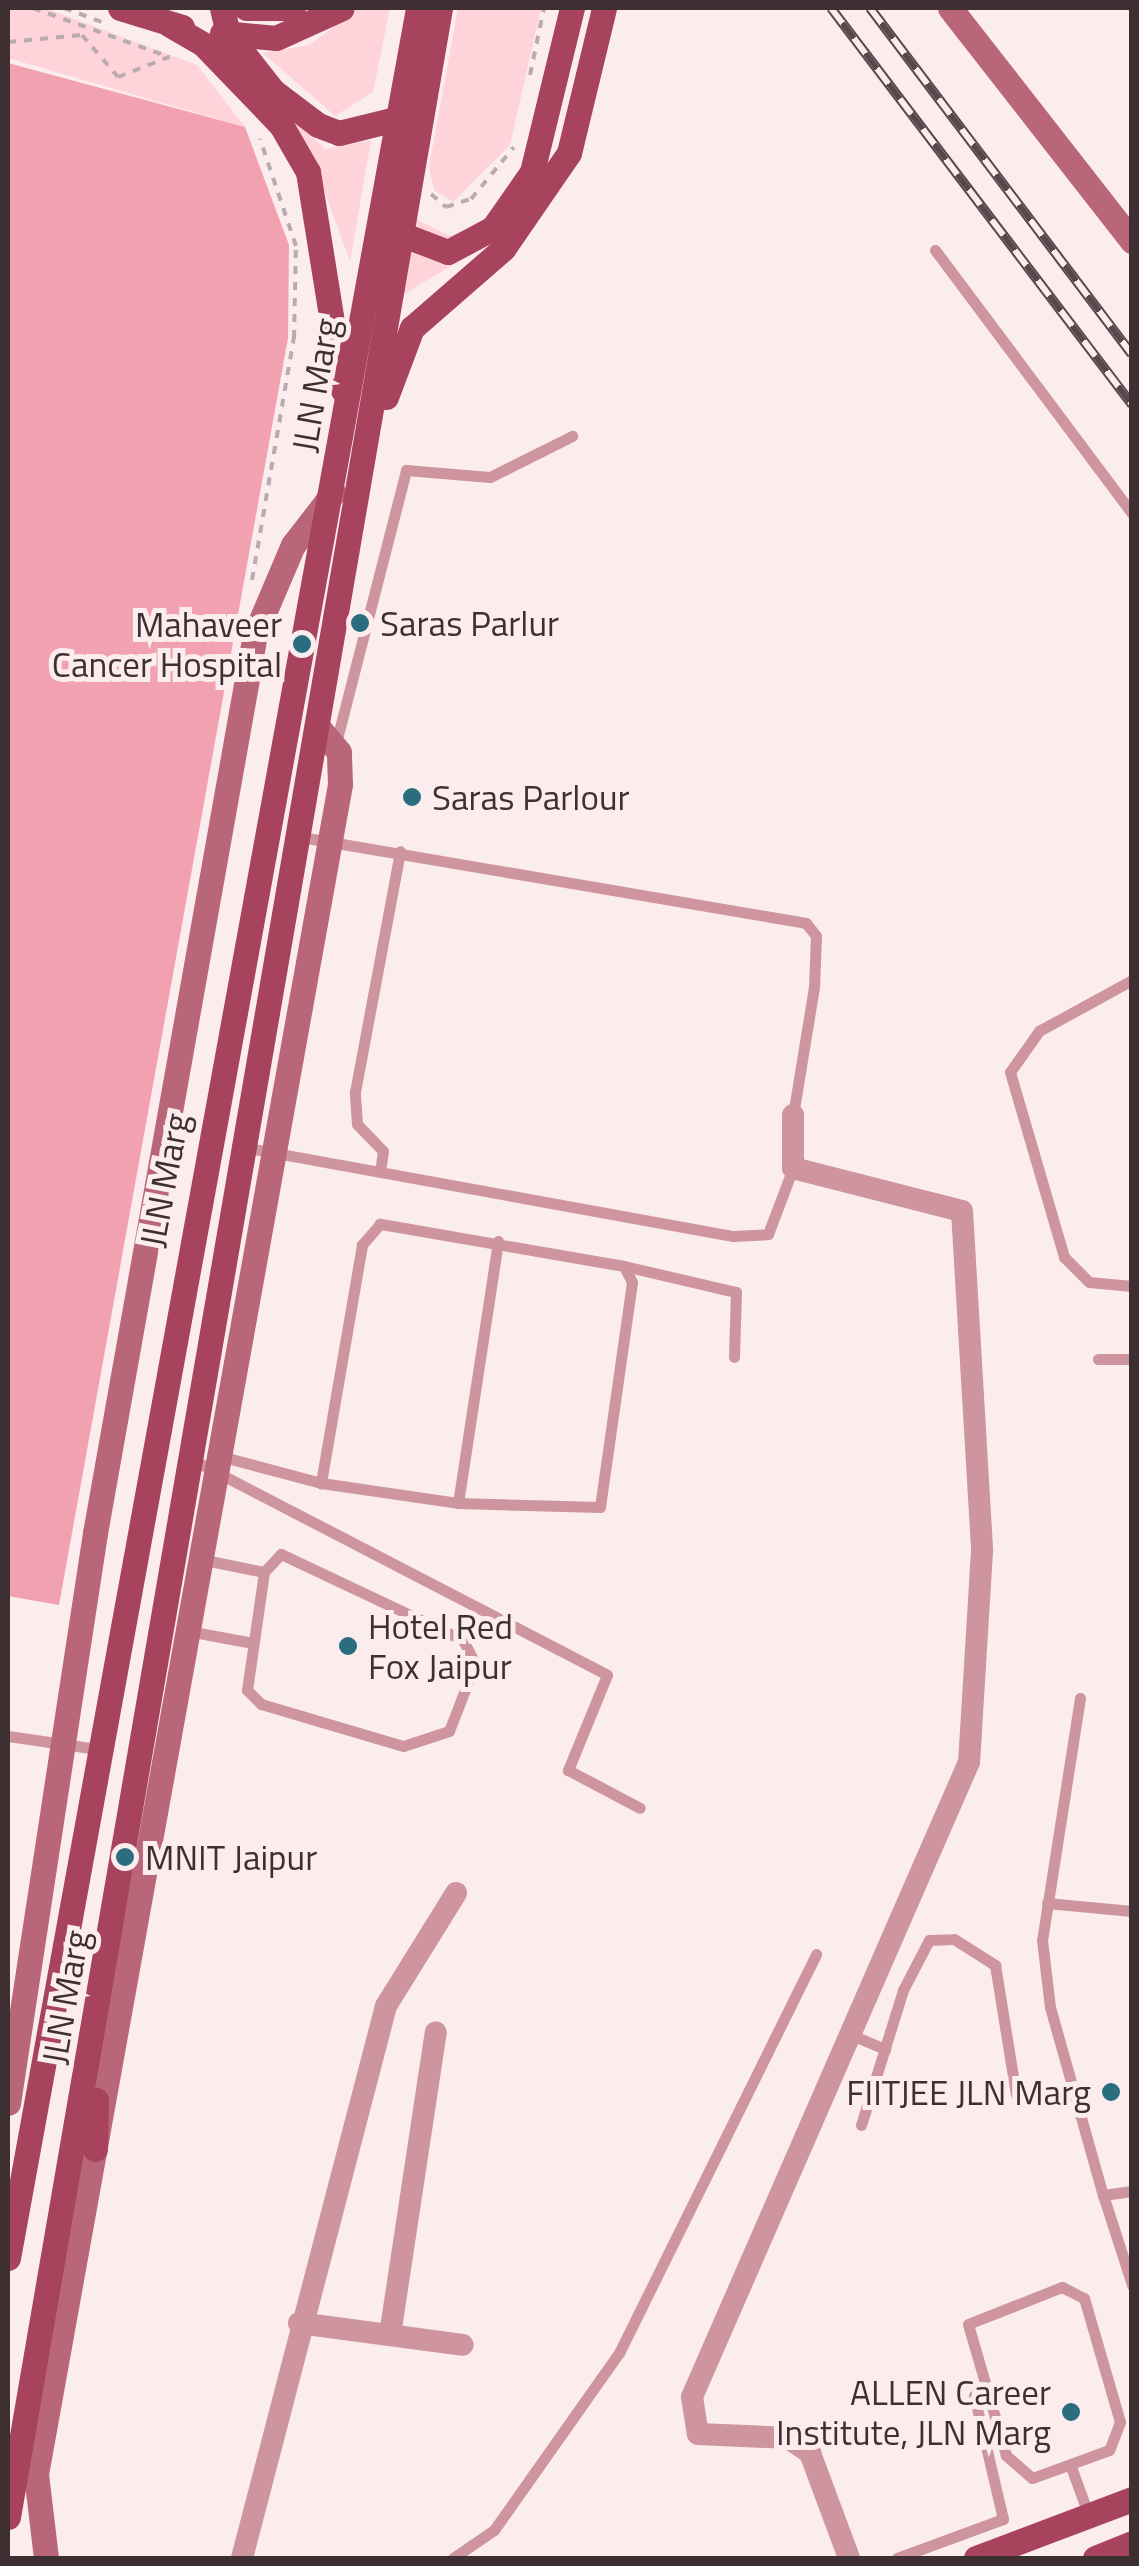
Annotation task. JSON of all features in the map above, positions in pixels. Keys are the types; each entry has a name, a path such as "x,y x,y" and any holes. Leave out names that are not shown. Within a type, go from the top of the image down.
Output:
{"main road":[{"path":"120,8 170,25 276,38 342,8"},
{"path":"222,8 228,34 274,91 318,125 339,133 400,118"},
{"path":"246,8 293,8"},
{"path":"375,425 416,85 418,8"},
{"path":"416,85 440,8"},
{"path":"398,232 448,252 493,228 532,172 572,8"},
{"path":"375,425 412,328 503,249 568,153 604,8"},
{"path":"170,25 204,45 281,125 308,172 346,404"},
{"name":"JLN Marg","path":"8,2253 97,1749 333,494 346,404 400,118 416,85"},
{"name":"JLN Marg","path":"8,2517 93,2045 152,1761 206,1460 259,1150 300,836 327,735 375,425"},
{"path":"93,2045 95,2149"},
{"path":"976,2558 1132,2500"},
{"path":"1095,2558 1132,2543"}],"street":[{"path":"950,8 1132,241"},
{"path":"8,2103 67,1746 94,1533 255,634 293,545 333,494"},
{"path":"259,1150 330,842 342,762 327,735"},
{"path":"792,1115 793,1168 944,1202 962,1211 968,1234 982,1550 969,1762 854,2036 692,2397 690,2422 698,2434 788,2438 810,2454 849,2558"},
{"path":"46,2558 35,2528 36,2474 95,2149 152,1761 186,1630 198,1558 206,1460"},
{"path":"242,2558 299,2323 386,2006 456,1893"},
{"path":"390,2335 436,2032"},
{"path":"299,2323 462,2345"}],"lane":[{"path":"936,250 1132,514"},
{"path":"327,735 406,470 490,477 572,436"},
{"path":"300,836 806,923 816,936 814,987 792,1115"},
{"path":"380,1172 383,1151 357,1124 356,1092 400,852"},
{"path":"1132,980 1039,1031 1010,1072 1064,1258 1089,1282 1132,1286"},
{"path":"259,1150 750,1236 768,1234 778,1219 793,1168"},
{"path":"321,1483 362,1245 380,1224 498,1240 736,1292 734,1357"},
{"path":"458,1503 498,1240"},
{"path":"206,1460 321,1483 458,1503 600,1507 632,1282 624,1266"},
{"path":"1098,1359 1132,1359"},
{"path":"206,1460 607,1675 568,1770 640,1808"},
{"path":"281,1554 302,1559 462,1640 476,1664 449,1730 404,1746 261,1704 247,1690 253,1642 264,1572 281,1554"},
{"path":"198,1558 264,1572"},
{"path":"186,1630 253,1642"},
{"path":"1080,1698 1047,1902 1050,2007 1132,2285"},
{"path":"8,1736 97,1749"},
{"path":"1047,1902 1132,1911"},
{"path":"861,2124 920,1953 929,1940 954,1940 995,1965 1016,2094"},
{"path":"453,2558 494,2530 618,2352 816,1954"},
{"path":"854,2036 885,2049"},
{"path":"1103,2194 1132,2192"},
{"path":"1077,2287 1120,2422 1109,2450 1071,2467 1032,2478 1006,2455 970,2339 973,2315 1077,2287"},
{"path":"897,2558 1002,2519 974,2395"},
{"path":"1071,2467 1089,2516"}],"path":[{"path":"8,42 82,35 118,78 170,57 32,8"},
{"path":"64,8 176,51"},
{"path":"527,92 544,8"},
{"path":"250,588 294,338 296,246 252,124"},
{"path":"428,186 446,207 471,199 496,176 519,127"}],"shaded area":[{"path":"8,8 45,8 197,65 245,127 8,58"},
{"path":"358,8 390,8 373,92 335,116 263,53 310,45"},
{"path":"458,8 541,8 510,145 453,202 434,190 429,167"},
{"path":"8,63 245,127 289,245 288,338 59,1605 8,1596"},
{"path":"264,91 325,149 371,140 350,261 311,154"},
{"path":"414,218 450,236 502,219 469,255 396,299"}],"railway":[{"path":"831,8 1132,405"},
{"path":"870,8 1132,354"}],"place":[{"name":"Saras Parlur","path":"360,623"},
{"name":"Mahaveer Cancer Hospital","path":"302,644"},
{"name":"Saras Parlour","path":"412,797"},
{"name":"Hotel Red Fox Jaipur","path":"348,1646"},
{"name":"MNIT Jaipur","path":"125,1857"},
{"name":"FIITJEE JLN Marg","path":"1111,2092"},
{"name":"ALLEN Career Institute, JLN Marg","path":"1071,2412"}]}
